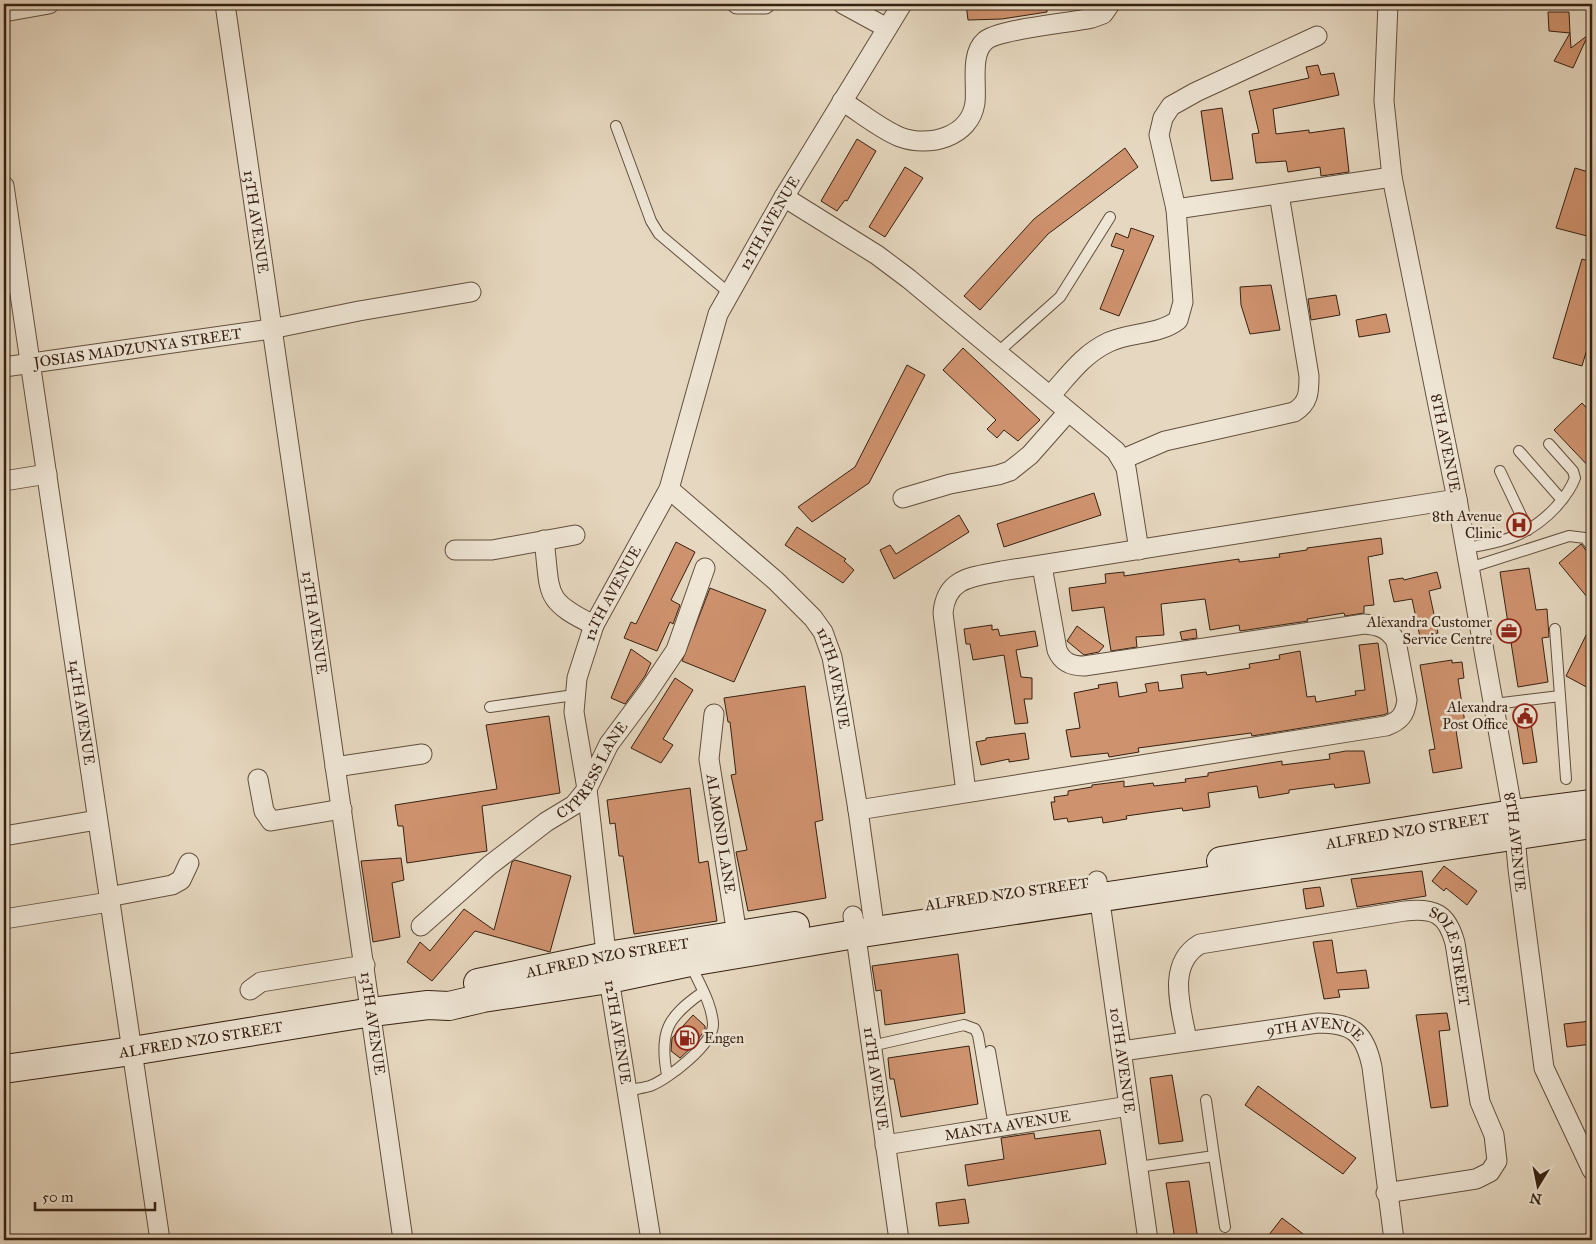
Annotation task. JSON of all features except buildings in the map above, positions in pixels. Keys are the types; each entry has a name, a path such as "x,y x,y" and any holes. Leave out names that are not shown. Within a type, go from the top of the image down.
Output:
{"street":[{"path":"4,12 49,4"},
{"name":"13TH AVENUE","path":"225,4 372,1012 403,1240"},
{"path":"737,4 755,6 764,4"},
{"path":"843,4 887,28"},
{"name":"12TH AVENUE","path":"651,1240 608,968 587,789 574,712 574,695 581,665 594,625 669,489 713,330 729,293 784,197 902,4"},
{"path":"842,101 899,136 920,140 948,136 965,127 971,117 975,101 978,54 986,40 994,35 1013,30 1092,18 1102,14 1110,4"},
{"name":"8TH AVENUE","path":"1388,4 1384,101 1392,177 1457,499 1494,704 1514,825 1544,1068 1592,1170"},
{"path":"1050,396 1080,360 1109,342 1164,328 1178,320 1183,302 1176,209 1159,135 1163,118 1171,106 1196,92 1317,36"},
{"path":"1176,209 1392,177"},
{"name":"14TH AVENUE","path":"4,186 108,899 160,1240"},
{"path":"1123,459 1165,440 1294,412 1303,407 1308,399 1309,376 1279,194"},
{"path":"784,197 877,255 1112,447 1123,459 1139,550"},
{"name":"JOSIAS MADZUNYA STREET","path":"4,367 271,328 359,310 471,292"},
{"path":"903,498 950,484 1010,471 1030,455 1068,412"},
{"path":"4,481 46,474"},
{"name":"11TH AVENUE","path":"669,489 776,581 812,618 823,632 832,657 858,810 871,1046 899,1240"},
{"path":"966,792 943,613 944,602 948,592 967,578 1457,499"},
{"path":"454,550 492,550 575,535"},
{"path":"544,540 553,597 568,612 594,625"},
{"path":"858,810 1386,726 1395,723 1406,710 1407,700 1396,641 1392,633 1374,625 1364,624 1084,666 1070,664 1060,657 1057,650 1042,566"},
{"name":"CYPRESS LANE","path":"422,926 490,865 546,822 574,805 587,789 609,744 676,650 705,568"},
{"name":"ALMOND LANE","path":"714,714 709,759 738,944"},
{"path":"335,767 422,754"},
{"path":"258,779 264,811 271,822 342,809"},
{"name":"ALFRED NZO STREET","path":"4,1069 132,1051 372,1012 428,1005 449,1006 608,968 738,944 1514,825 1592,804"},
{"path":"4,836 97,820"},
{"name":"ALFRED NZO STREET","path":"1514,825 1592,824"},
{"path":"4,919 172,885 181,880 188,863"},
{"name":"10TH AVENUE","path":"1099,889 1148,1240"},
{"name":"SOLE STREET","path":"1187,1040 1178,978 1184,959 1190,950 1200,944 1420,909 1440,914 1452,930 1455,943 1478,1093 1494,1135 1497,1161 1490,1172 1476,1179 1386,1193"},
{"path":"250,990 261,982 365,965"},
{"name":"9TH AVENUE","path":"1122,1051 1187,1040 1318,1023 1346,1026 1356,1032 1364,1040 1372,1067 1386,1193 1394,1240"},
{"name":"MANTA AVENUE","path":"885,1145 1129,1106"}],"lane":[{"path":"616,126 651,221 659,234 729,293"},
{"path":"997,353 1060,297 1110,217"},
{"path":"1466,548 1502,542 1528,530 1543,521 1562,500 1575,478 1573,471 1549,444"},
{"path":"1519,451 1562,500"},
{"path":"1500,471 1528,530"},
{"path":"1469,568 1569,536 1585,538 1592,548"},
{"path":"1555,629 1566,779"},
{"path":"490,707 574,695"},
{"path":"1494,704 1560,696"},
{"path":"627,1090 651,1086 688,1061 713,1031 712,1016 688,953"},
{"path":"667,1075 664,1057 664,1036 687,1003 703,992"},
{"path":"871,1046 948,1028 964,1025 971,1026 978,1035 998,1127"},
{"path":"990,1051 998,1127"},
{"path":"1206,1100 1225,1227"},
{"path":"1138,1167 1214,1156"}],"place":[{"name":"8th Avenue Clinic","path":"1519,525"},
{"name":"Alexandra Customer Service Centre","path":"1509,631"},
{"name":"Alexandra Post Office","path":"1525,716"},
{"name":"Engen","path":"687,1038"}]}
